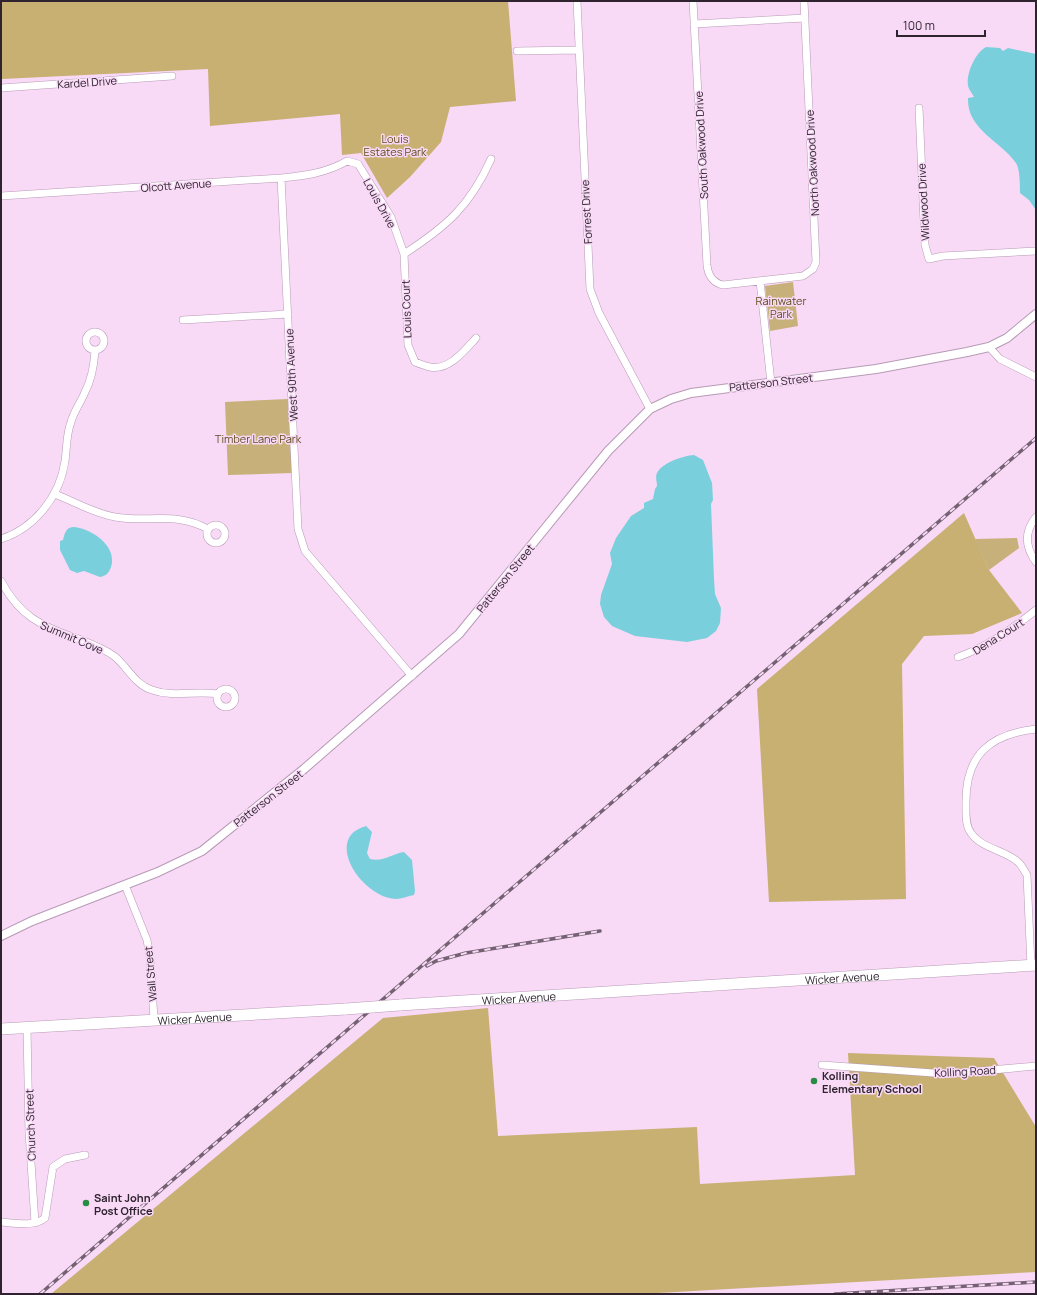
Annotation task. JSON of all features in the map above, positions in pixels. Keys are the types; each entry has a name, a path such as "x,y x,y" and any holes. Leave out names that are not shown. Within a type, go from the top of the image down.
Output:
{"highway":[{"name":"Wicker Avenue","path":"1,1029 1033,966"}],"street":[{"name":"Forrest Drive","path":"577,1 578,50 590,289 599,313 650,409"},
{"name":"South Oakwood Drive","path":"693,1 707,265 710,276 719,284"},
{"name":"North Oakwood Drive","path":"719,284 803,276 813,269 816,262 804,1"},
{"path":"694,24 805,18"},
{"path":"517,51 578,50"},
{"name":"Kardel Drive","path":"1,88 172,76"},
{"name":"Wildwood Drive","path":"919,108 925,245 929,259 943,256 1036,251"},
{"path":"404,254 435,234 466,204 482,179 492,159"},
{"name":"Louis Drive","path":"347,161 358,164 390,217 404,254"},
{"name":"Olcott Avenue","path":"1,196 311,175 337,167 347,161"},
{"name":"West 90th Avenue","path":"281,178 298,529 305,551 412,676"},
{"name":"Louis Court","path":"404,254 408,345 416,362 431,367 442,367 460,355 476,338"},
{"path":"760,281 771,383"},
{"path":"183,320 288,314"},
{"name":"Patterson Street","path":"1,936 32,921 125,885 202,851 304,769 459,634 608,451 650,409 671,399 691,393 891,367 990,347 1015,332 1036,314"},
{"path":"990,347 1000,359 1036,377"},
{"path":"1,539 12,536 34,520 55,494 65,462 68,429 89,384 95,351"},
{"path":"55,494 83,508 116,518 171,518 192,522 208,529"},
{"path":"1036,517 1027,532 1026,541 1028,549 1036,562"},
{"name":"Summit Cove","path":"1,581 16,605 40,625 105,650 115,657 134,677 150,690 172,694 218,694"},
{"name":"Dena Court","path":"958,658 970,653 1014,628 1036,610"},
{"path":"1033,966 1027,875 1016,860 979,841 971,833 967,823 965,787 973,762 995,739 1019,730 1036,728"},
{"name":"Wall Street","path":"125,885 147,940 150,957 154,1020"},
{"name":"Church Street","path":"27,1028 29,1132 35,1223"},
{"name":"Kolling Road","path":"822,1065 946,1074 1036,1066"},
{"path":"1,1222 35,1223 45,1218 53,1167 65,1160 85,1155"}],"green space":[{"name":"Louis Estates Park","path":"1,1 508,1 516,101 450,107 441,142 410,177 387,198 361,153 342,155 340,114 210,126 208,69 2,79"},
{"name":"Rainwater Park","path":"793,282 798,326 770,331 765,286"},
{"name":"Timber Lane Park","path":"288,399 292,473 228,475 225,402"},
{"path":"964,513 989,570 1022,613 972,634 924,636 902,664 906,899 769,902 757,689"},
{"path":"1017,538 1019,548 989,570 975,539"},
{"path":"488,1008 498,1136 697,1127 700,1184 855,1175 848,1053 994,1058 1036,1127 1036,1272 640,1294 51,1294 383,1018"}],"water":[{"path":"986,47 1000,48 1003,51 1008,48 1036,54 1036,210 1029,200 1020,193 1019,173 1016,163 979,127 969,109 968,98 974,97 968,86 968,76 972,64 978,54"},
{"path":"694,455 703,460 712,483 713,500 711,504 714,579 715,594 721,608 720,623 716,631 707,638 687,642 635,636 612,626 604,617 600,604 601,595 612,564 610,553 616,538 631,516 644,508 644,503 653,499 657,486 656,475 660,469 674,460"},
{"path":"73,527 88,531 107,545 111,552 112,559 111,567 106,575 100,577 84,571 77,573 70,570 60,550 60,541 63,540 67,529"},
{"path":"366,826 372,832 367,853 370,859 383,859 404,852 412,860 415,891 414,895 400,899 383,896 371,889 360,879 352,867 347,854 347,842 353,833"}],"railway":[{"path":"40,1294 1036,438"},
{"path":"427,966 436,961 466,953 600,931"},
{"path":"835,1294 1036,1282"}],"place":[{"name":"Kolling Elementary School","path":"814,1081"},
{"name":"Saint John Post Office","path":"86,1203"}]}
